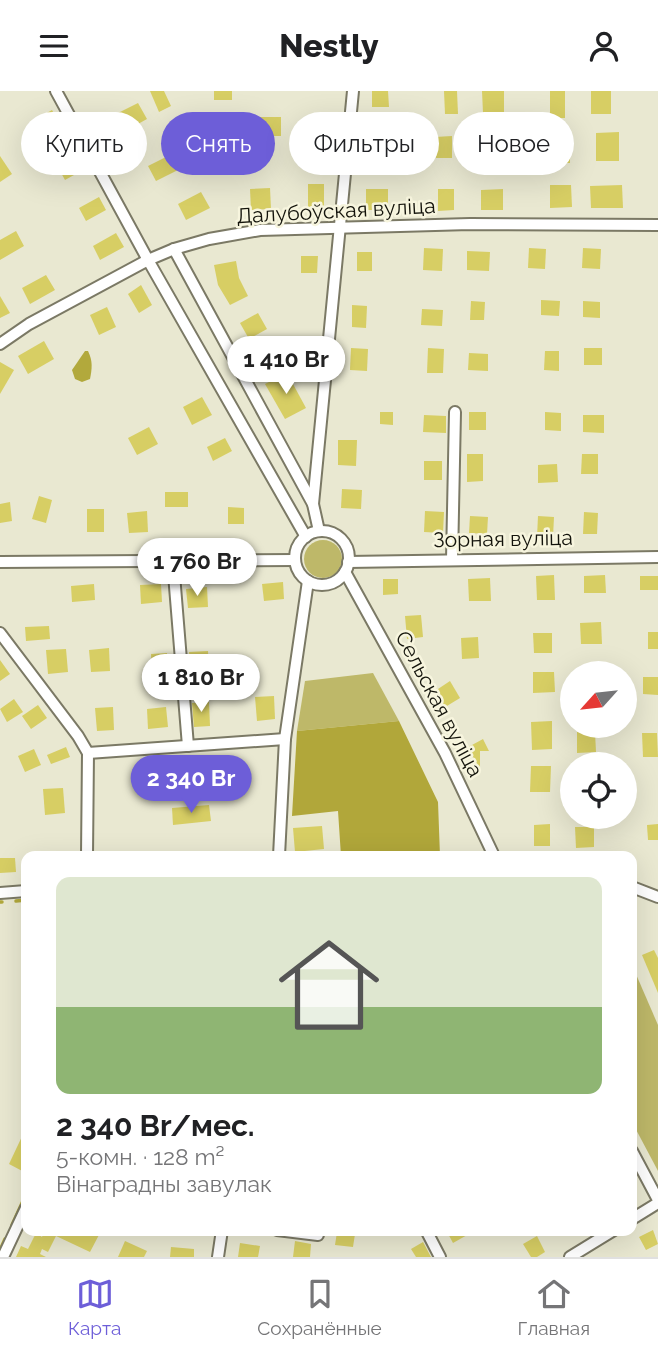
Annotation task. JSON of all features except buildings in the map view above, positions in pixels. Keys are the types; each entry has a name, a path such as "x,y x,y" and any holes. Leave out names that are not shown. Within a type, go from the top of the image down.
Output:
{"street":[{"path":"57,91 148,260 306,537"},
{"path":"313,504 353,91"},
{"name":"Далубоўская вуліца","path":"0,344 29,324 148,260 209,239 260,230 470,224 658,225"},
{"path":"174,249 313,504 320,531"},
{"path":"452,559 455,412"},
{"path":"279,851 285,739 308,581 297,568 296,551 306,537 320,531 336,535 348,551 347,567"},
{"name":"Зорная вуліца","path":"308,581 318,585 328,584 338,580 347,567 452,559 658,557"},
{"path":"0,562 295,560"},
{"path":"173,562 188,747"},
{"name":"Сельская вуліца","path":"347,567 445,753 492,851"},
{"path":"0,633 78,736 88,754 87,851"},
{"path":"88,754 285,739"},
{"path":"637,889 658,897"},
{"path":"0,893 21,891"},
{"path":"637,1161 658,1202 637,1216"},
{"path":"3,1257 21,1219"},
{"path":"218,1257 221,1236"},
{"path":"429,1236 440,1257"},
{"path":"570,1257 604,1236"}],"shaded area":[{"path":"85,351 88,351 92,365 90,379 82,382 75,379 72,370"},
{"path":"323,540 337,545 342,559 337,573 323,578 309,573 304,559 309,545"},
{"path":"373,673 399,721 297,731 305,681"},
{"path":"399,721 438,802 440,851 341,851 338,811 292,816 297,731"},
{"path":"637,977 658,1025 658,1171 637,1131"}],"waterway":[{"path":"16,901 21,900"},
{"path":"12,1225 21,1205"},
{"path":"0,1250 5,1239"}]}
